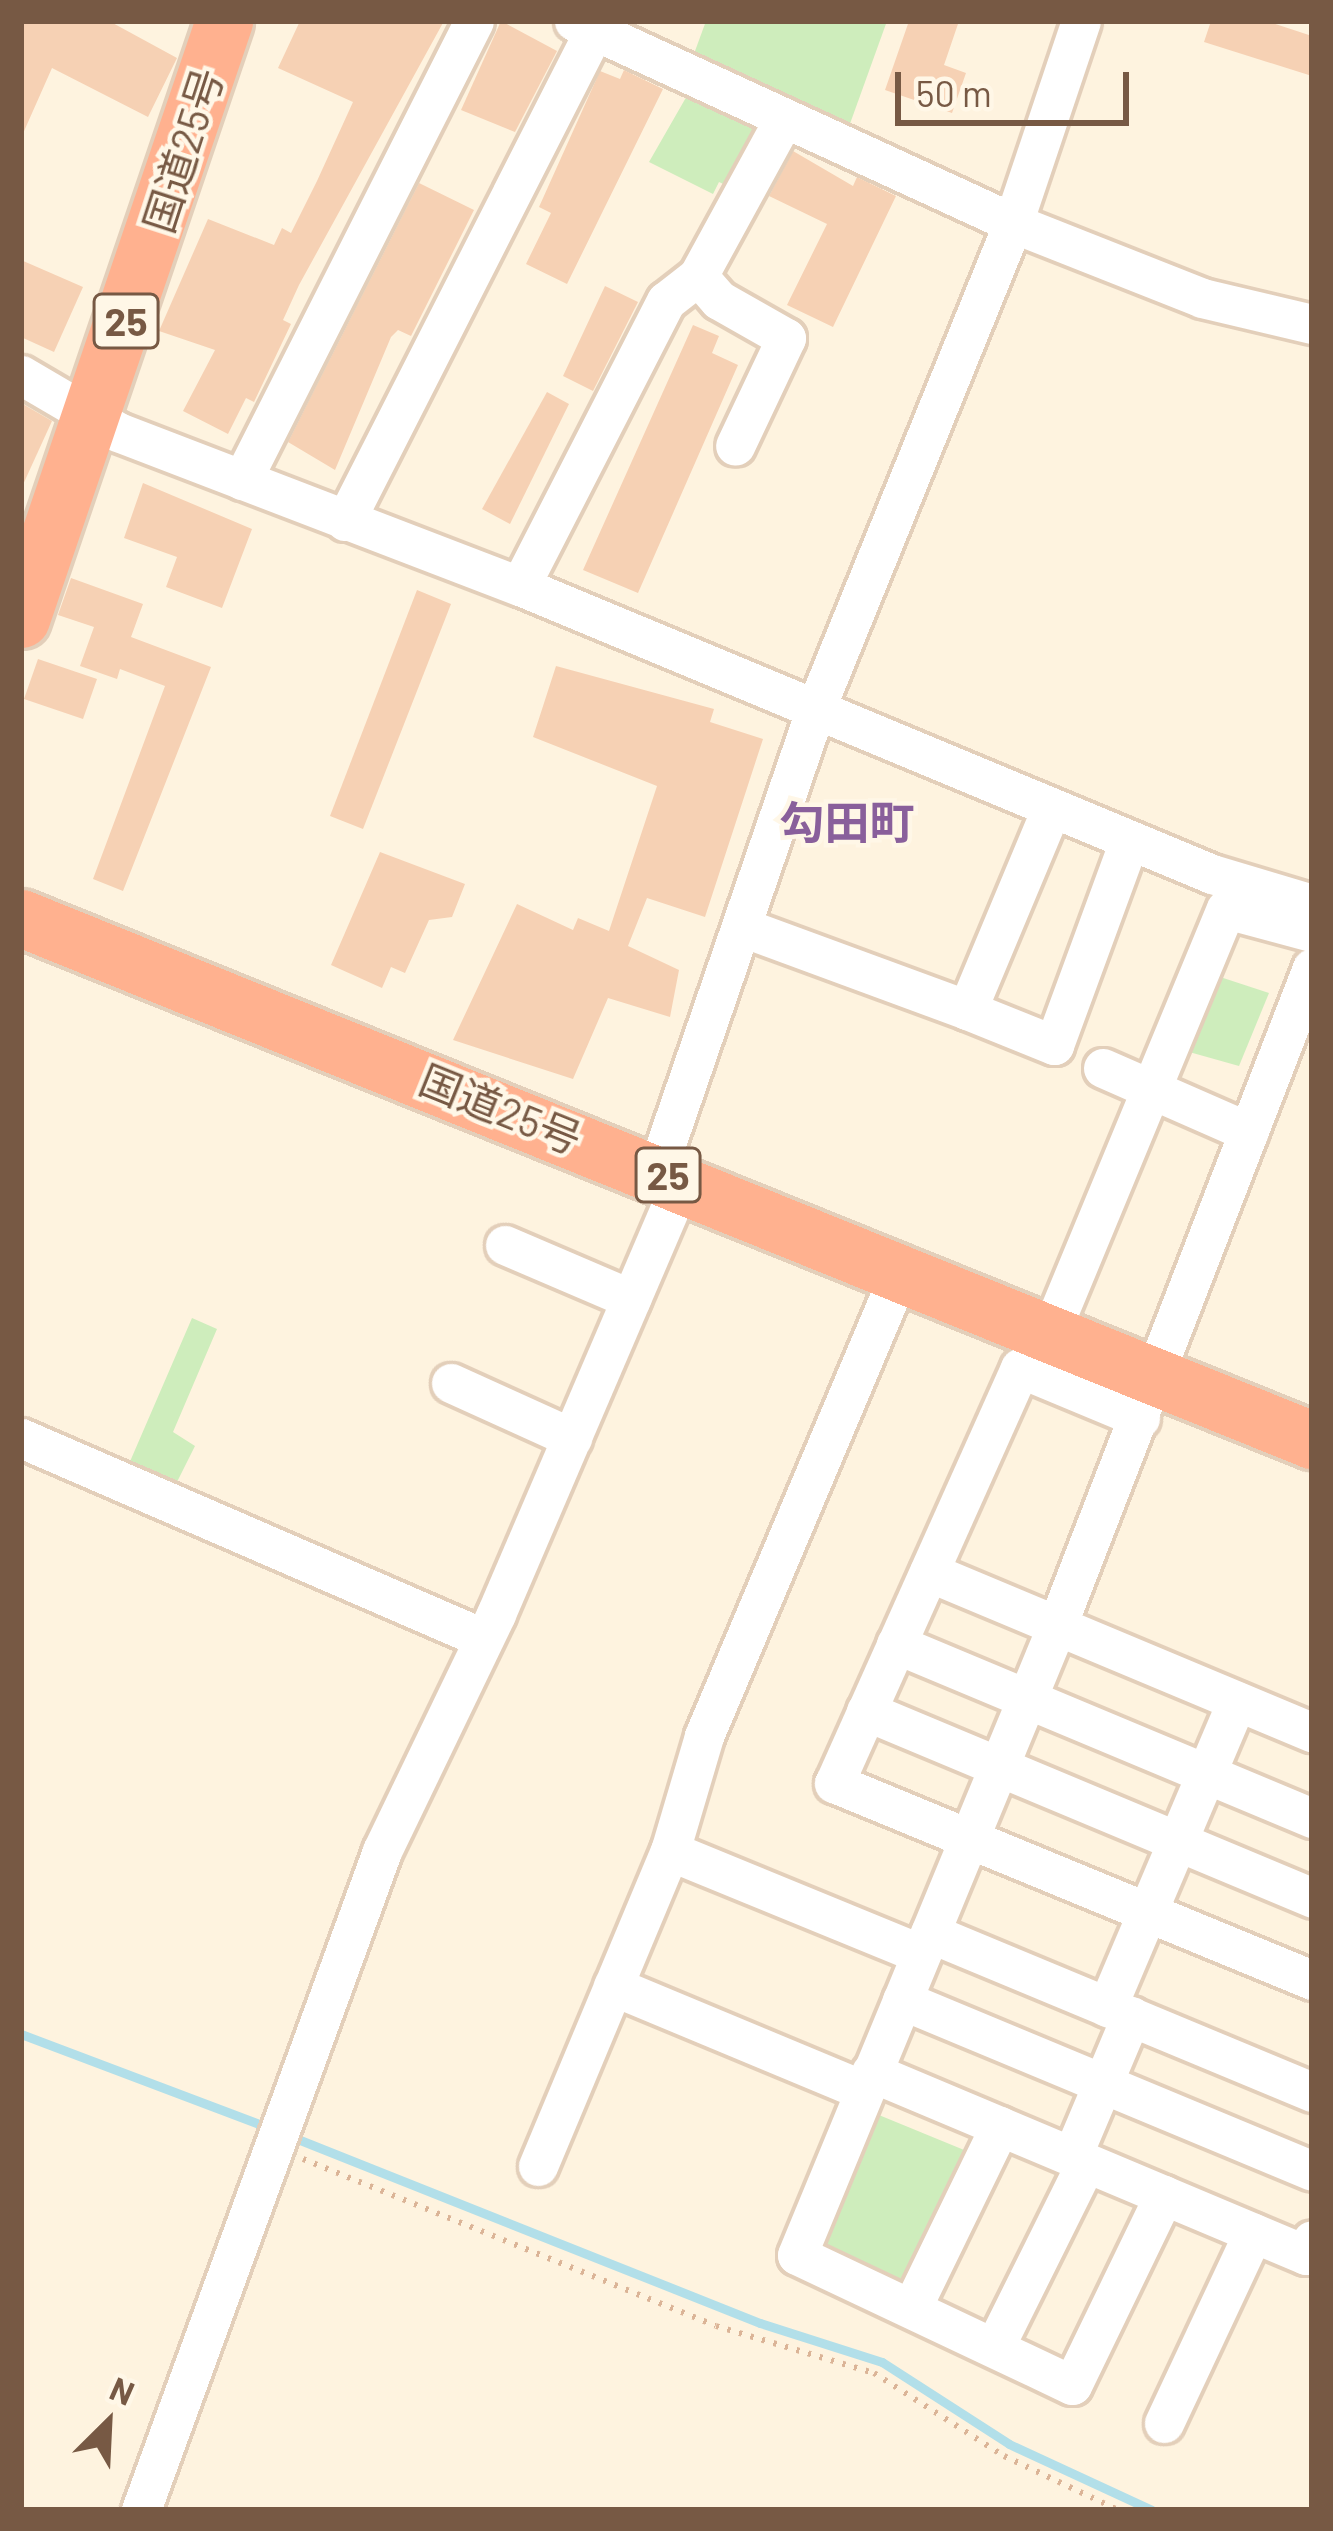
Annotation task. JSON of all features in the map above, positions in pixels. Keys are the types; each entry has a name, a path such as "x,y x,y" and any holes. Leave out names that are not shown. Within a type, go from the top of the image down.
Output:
{"highway":[{"name":"国道25号","path":"21,619 224,21"},
{"name":"国道25号","path":"21,918 670,1175 1050,1333 1147,1396 1312,1440"}],"street":[{"path":"242,480 474,21"},
{"path":"141,2510 382,1851 631,1299 742,927 815,710 1013,223 1081,21"},
{"path":"345,520 589,24 1013,223 1202,298 1312,324"},
{"path":"520,586 666,301 698,277 784,118"},
{"path":"698,277 718,300 786,338 735,446"},
{"path":"21,375 90,417 242,480 520,586 1129,841 1312,904"},
{"path":"968,1010 1051,809"},
{"path":"742,927 1054,1045 1129,841"},
{"path":"1050,1333 1226,909 1312,932"},
{"path":"1164,2195 1072,2385 797,2254 1057,1628 1312,968"},
{"path":"1103,1068 1249,1132"},
{"path":"505,1245 631,1299"},
{"path":"538,2166 670,1851 704,1736 900,1272"},
{"path":"1147,1396 1020,1368 834,1783 1312,1980"},
{"path":"451,1383 572,1438"},
{"path":"21,1438 480,1637"},
{"path":"929,1572 1312,1732"},
{"path":"896,1644 1312,1818"},
{"path":"995,2346 1079,2159 1147,1915 1237,1701"},
{"path":"866,1711 1312,1898"},
{"path":"670,1851 1119,2012 1312,2092"},
{"path":"613,1986 1000,2126 1306,2255 1312,2240"},
{"path":"902,2000 1312,2171"},
{"path":"913,2306 1000,2126"},
{"path":"1164,2423 1252,2233"}],"path":[{"path":"272,2146 716,2326 874,2373 1004,2456 1118,2510"}],"green space":[{"path":"706,21 887,21 847,132 691,62"},
{"path":"688,94 762,128 734,189 719,182 713,194 649,162"},
{"path":"1208,973 1269,993 1239,1066 1175,1048"},
{"path":"192,1318 217,1329 173,1432 195,1446 168,1500 122,1480"},
{"path":"874,2113 969,2152 911,2289 818,2251"}],"building":[{"path":"21,21 109,21 177,58 148,117 52,68 21,138"},
{"path":"300,21 444,21 299,285 283,320 291,324 254,402 246,398 228,434 183,411 215,350 159,331 208,219 274,245 282,228 291,233 353,102 278,68"},
{"path":"501,21 557,51 515,132 461,110"},
{"path":"909,21 959,21 944,65 966,73 952,113 885,90"},
{"path":"1211,21 1266,21 1312,36 1312,76 1204,42"},
{"path":"624,70 663,89 567,284 526,264 551,213 539,207 600,71 620,79"},
{"path":"793,151 853,186 857,177 896,196 833,327 787,305 827,224 769,196"},
{"path":"419,183 474,210 411,336 398,330 391,337 335,470 288,442"},
{"path":"21,260 83,287 54,352 21,337"},
{"path":"605,286 638,302 593,391 563,376"},
{"path":"693,325 719,336 712,353 738,365 638,593 583,570"},
{"path":"547,392 569,404 510,524 482,509"},
{"path":"21,403 52,421 21,489"},
{"path":"143,483 252,529 222,608 166,587 177,557 124,538"},
{"path":"71,578 143,604 131,637 211,667 123,891 93,879 165,686 120,669 117,679 80,666 94,627 58,615"},
{"path":"417,590 451,604 363,829 330,816"},
{"path":"38,659 97,679 83,719 24,699"},
{"path":"556,666 714,709 710,722 763,739 705,917 647,898 628,946 679,970 670,1017 608,998 573,1079 453,1040 517,904 573,930 578,918 609,931 657,786 533,737"},
{"path":"380,852 465,884 452,917 429,920 405,973 391,967 382,988 331,965"}],"waterway":[{"path":"21,2034 272,2129"},
{"path":"290,2136 760,2323 882,2362 1009,2444 1152,2510"}],"district":[{"name":"勾田町","path":"847,822"}]}
